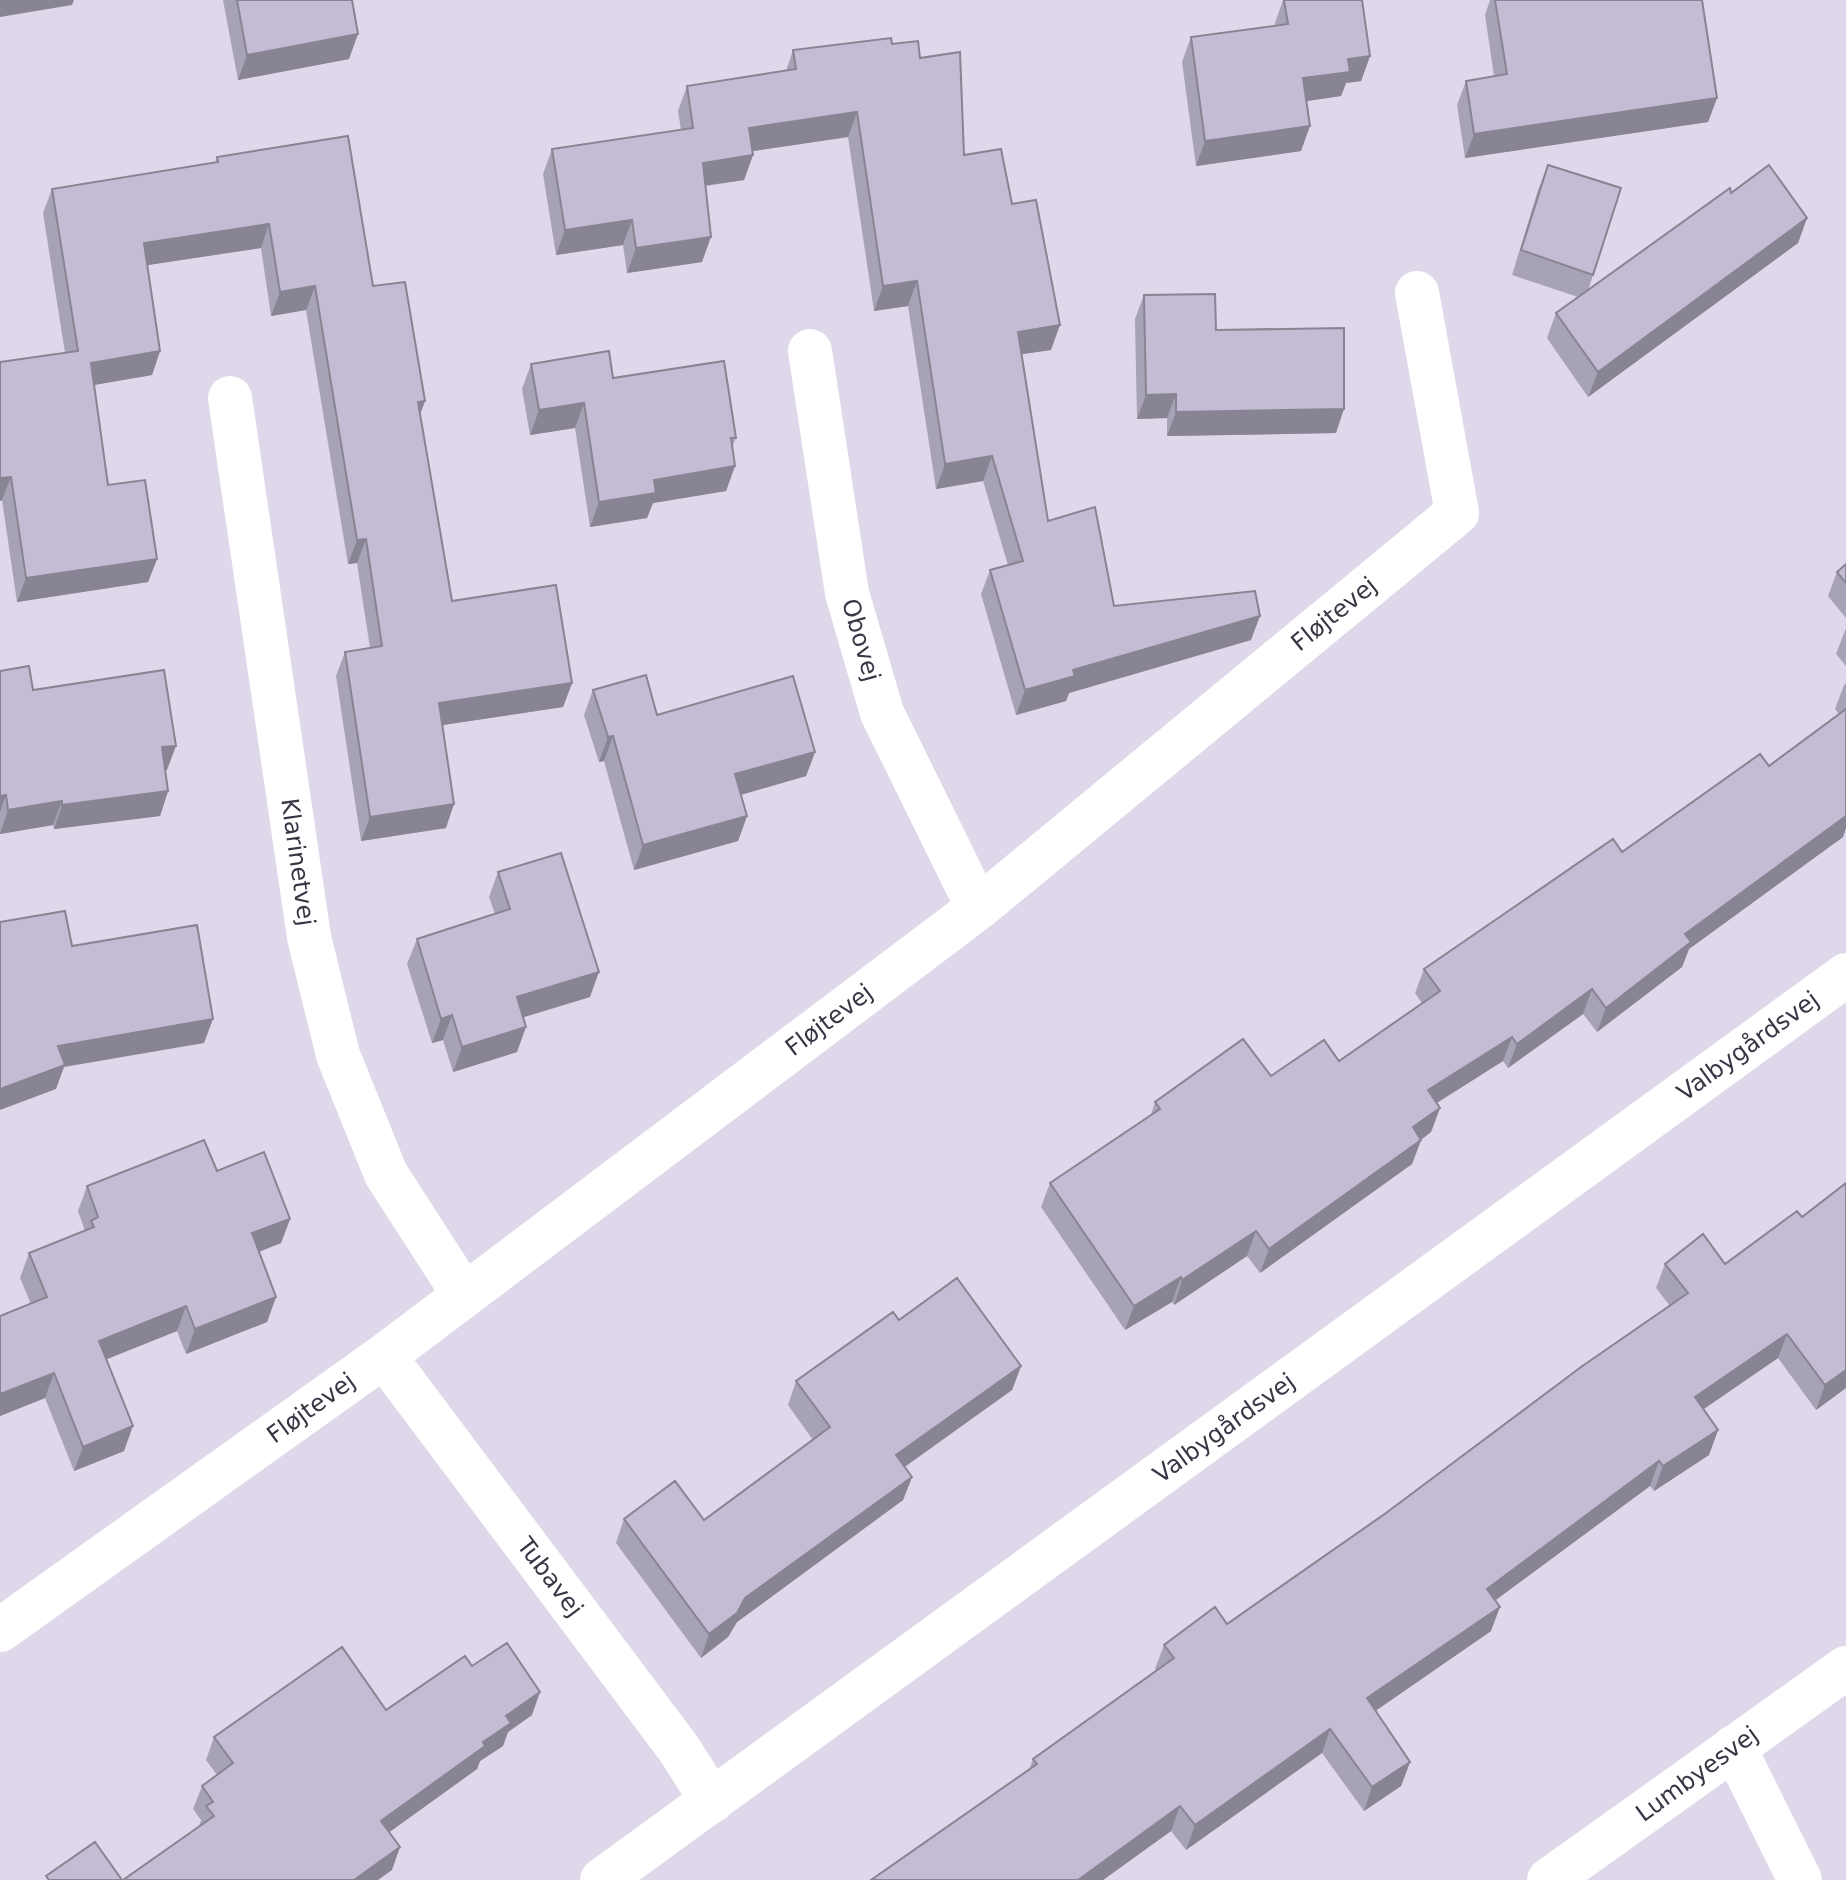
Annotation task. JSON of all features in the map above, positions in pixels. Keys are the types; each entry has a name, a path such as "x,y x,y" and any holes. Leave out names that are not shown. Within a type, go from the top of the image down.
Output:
{"street":[{"name":"Fløjtevej","path":"0,1630 384,1356 978,908 1457,513 1417,293"},
{"name":"Obovej","path":"810,351 847,593 882,713 978,908"},
{"name":"Klarinetvej","path":"230,398 309,937 338,1055 386,1174 464,1295"},
{"name":"Valbygårdsvej","path":"602,1880 1846,975"},
{"name":"Tubavej","path":"384,1356 679,1749 712,1801"},
{"name":"Lumbyesvej","path":"1549,1880 1846,1668"},
{"path":"1734,1747 1800,1880"}],"shaded area":[{"path":"0,0 1846,0 1846,1880 0,1880"}],"building":[{"path":"237,0 352,0 358,34 247,55"},
{"path":"1284,0 1362,0 1370,56 1348,59 1350,72 1303,78 1310,126 1205,141 1191,37 1288,24"},
{"path":"1495,0 1702,0 1717,98 1474,134 1466,81 1507,74"},
{"path":"891,38 892,44 918,41 920,58 960,52 964,155 1001,149 1012,204 1036,200 1060,325 1018,332 1048,521 1095,507 1114,606 1255,591 1260,616 1073,670 1075,676 1025,690 990,570 1023,561 992,456 945,464 917,281 883,286 857,112 749,128 753,155 703,163 711,237 636,248 632,220 565,230 552,149 693,128 687,86 796,69 793,50"},
{"path":"348,136 373,286 405,282 425,401 418,402 452,601 556,585 572,683 439,703 454,804 370,817 345,652 382,646 366,539 357,540 315,286 280,292 269,224 144,243 160,351 91,363 108,485 145,480 157,559 26,578 11,477 0,478 0,362 78,351 52,189 218,162 217,157"},
{"path":"1548,165 1621,188 1593,275 1521,250"},
{"path":"1769,165 1807,218 1598,372 1556,313 1730,188 1731,193"},
{"path":"1215,294 1216,330 1344,328 1344,409 1176,412 1176,394 1146,395 1144,295"},
{"path":"609,351 613,378 724,361 736,438 731,438 735,466 654,480 656,493 599,502 584,403 539,410 531,364"},
{"path":"1846,564 1846,583 1837,572"},
{"path":"29,666 33,690 164,670 176,746 162,747 168,791 62,805 62,801 8,810 6,795 0,796 0,671"},
{"path":"646,675 657,715 793,676 815,752 735,774 747,816 643,845 613,736 608,737 593,690"},
{"path":"1846,709 1846,816 1685,934 1691,942 1606,1008 1592,989 1517,1044 1512,1037 1428,1090 1440,1108 1413,1127 1421,1140 1269,1249 1256,1231 1182,1280 1181,1277 1134,1306 1050,1183 1160,1109 1155,1102 1243,1039 1271,1076 1324,1040 1339,1061 1440,991 1424,969 1613,839 1622,852 1760,754 1769,766"},
{"path":"561,853 599,972 517,997 526,1027 462,1047 452,1015 441,1019 417,939 510,909 498,872"},
{"path":"65,911 72,946 197,925 213,1019 58,1046 65,1065 0,1089 0,922"},
{"path":"204,1140 217,1171 264,1152 290,1219 252,1233 276,1297 195,1329 186,1306 99,1341 133,1426 83,1447 54,1373 0,1394 0,1316 47,1297 29,1253 94,1227 91,1221 98,1217 87,1186"},
{"path":"1846,1183 1846,1370 1825,1385 1787,1334 1695,1397 1718,1430 1663,1466 1659,1461 1487,1589 1500,1607 1367,1698 1410,1762 1372,1787 1330,1729 1195,1825 1180,1806 1078,1880 871,1880 1037,1764 1033,1759 1174,1658 1164,1645 1215,1607 1227,1624 1386,1513 1581,1367 1688,1293 1665,1264 1703,1234 1725,1264 1797,1211 1802,1217"},
{"path":"957,1278 1021,1366 896,1455 912,1477 745,1598 737,1613 709,1634 624,1519 675,1481 704,1520 830,1427 796,1381 893,1312 899,1320"},
{"path":"507,1643 540,1692 506,1716 511,1723 483,1742 485,1746 381,1821 400,1847 354,1880 123,1880 214,1816 206,1806 213,1802 202,1786 233,1763 214,1737 342,1647 386,1710 465,1656 472,1666"},
{"path":"95,1842 122,1880 49,1880 46,1876"}]}
